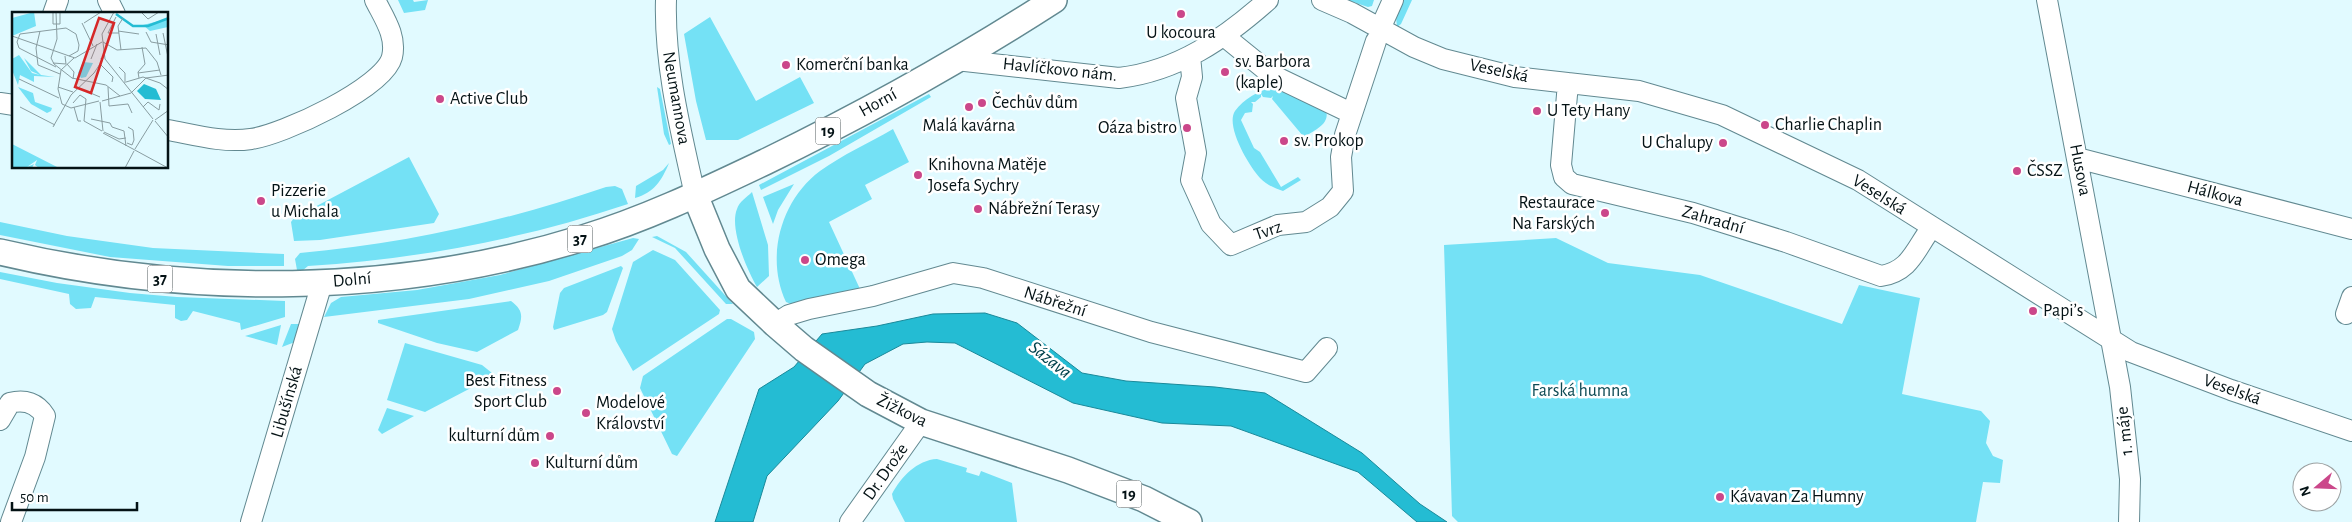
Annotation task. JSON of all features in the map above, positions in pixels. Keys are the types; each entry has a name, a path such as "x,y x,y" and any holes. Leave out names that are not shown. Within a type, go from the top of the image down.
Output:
{"main road":[{"name":"Horní","path":"695,195 826,132 956,60 1054,0"},
{"name":"Dolní","path":"0,252 101,272 176,280 241,284 322,283 398,276 499,260 585,238 695,195"},
{"name":"Žižkova","path":"695,195 717,249 738,289 804,349 868,394 921,422 1068,470 1144,500 1189,522"}],"street":[{"path":"54,12 58,0"},
{"path":"108,0 114,12"},
{"path":"169,130 230,140 258,138 287,129 360,92 377,80 387,68 392,58 393,44 391,31 375,0"},
{"name":"Neumannova","path":"666,0 665,34 695,195"},
{"name":"Havlíčkovo nám.","path":"956,60 1119,78 1145,75 1190,56 1224,36 1268,0"},
{"name":"Veselská","path":"1322,0 1352,13 1378,35 1443,59 1515,77 1639,91 1722,116 1858,180 2131,352 2185,373 2352,430"},
{"name":"Tvrz","path":"1190,56 1192,77 1186,98 1196,153 1192,180 1211,224 1231,245 1278,225 1306,222 1330,207 1342,191 1340,157 1351,113 1378,35 1393,0"},
{"name":"Husova","path":"2047,0 2113,340"},
{"path":"1224,36 1272,75 1351,113"},
{"name":"Zahradní","path":"1568,83 1561,165 1564,177 1572,184 1694,213 1786,242 1881,276 1895,274 1907,266 1932,228"},
{"name":"Hálkova","path":"2077,158 2352,229"},
{"name":"Nábřežní","path":"775,324 790,315 809,309 873,296 953,273 983,278 1151,332 1306,372 1327,348"},
{"name":"Libušínská","path":"252,522 322,283"},
{"name":"1. máje","path":"2113,340 2125,416 2130,479 2129,522"},
{"path":"0,420 10,403 21,400 39,407 45,416 35,457 11,522"},
{"name":"Dr. Drože","path":"850,522 921,422"}],"green space":[{"path":"398,0 413,0 414,2 428,0 425,10 404,13"},
{"path":"1347,0 1374,0 1372,6 1368,7"},
{"path":"1404,0 1412,0 1401,24 1397,27 1396,17"},
{"path":"710,17 756,101 800,77 814,103 738,140 706,140 696,101 684,34"},
{"path":"1274,86 1326,110 1327,115 1321,126 1303,136 1272,99 1273,96 1271,98 1263,97 1261,94 1261,97 1255,102 1251,102 1253,104 1252,112 1245,113 1241,120 1254,148 1260,152 1281,187 1298,177 1301,180 1283,191 1268,184 1255,172 1240,146 1233,126 1235,111 1243,102 1253,95"},
{"path":"657,87 660,89 671,144 669,145 664,134"},
{"path":"929,94 931,97 829,156 761,190 759,185"},
{"path":"893,129 909,162 865,185 872,199 829,222 860,289 791,304 786,302 780,285 777,267 777,248 780,230 795,197 806,183 828,165"},
{"path":"409,157 439,214 434,223 320,240 294,241 291,222 294,218"},
{"path":"669,163 656,185 647,193 635,198 636,186 663,170"},
{"path":"794,184 778,210 773,224 763,197"},
{"path":"615,186 622,189 628,204 550,227 430,253 308,266 302,271 297,270 295,259 300,253 378,244 455,229"},
{"path":"752,192 768,245 769,276 757,287 744,260 735,227 738,206"},
{"path":"0,222 67,236 153,248 284,254 284,266 228,266 110,257 0,235"},
{"path":"657,236 686,252 733,304 726,304 675,248 652,237"},
{"path":"633,238 639,239 632,250 622,256 549,281 469,299 324,317 331,303 341,297 417,290 500,275"},
{"name":"Farská humna","path":"1556,238 1608,263 1700,275 1842,324 1859,285 1920,298 1902,394 1981,411 1990,421 1986,443 1993,456 2003,460 2000,483 1983,482 1976,522 1458,522 1452,516 1444,245"},
{"path":"653,250 675,260 720,310 719,314 633,371 616,341 612,329 633,262"},
{"path":"621,266 623,268 607,312 603,315 554,330 560,293 564,288"},
{"path":"0,272 57,283 130,293 177,297 285,301 285,317 241,330 240,323 193,311 187,320 181,321 175,318 175,305 95,297 91,308 76,309 70,304 69,294 0,279"},
{"path":"511,301 518,307 521,314 518,330 477,352 437,343 378,323 378,320"},
{"path":"727,319 731,319 754,332 755,339 677,456 672,454 640,388 643,376"},
{"path":"291,324 300,324 295,342 282,347"},
{"path":"281,325 277,345 245,336"},
{"path":"405,343 482,365 492,373 490,378 425,412 387,400"},
{"path":"387,408 414,416 382,434 378,430"},
{"path":"937,459 967,468 966,472 979,476 981,471 1012,483 1017,522 905,522 892,494 910,470 923,462"}],"water":[{"name":"Sázava","path":"985,313 1017,323 1082,373 1126,381 1215,387 1265,393 1362,453 1420,504 1447,522 1417,522 1358,472 1231,426 1162,423 1073,403 955,343 927,342 903,344 865,364 838,401 767,476 753,522 715,522 759,389 794,367 822,334 877,326 933,314"}],"place":[{"name":"U kocoura","path":"1181,14"},
{"name":"Komerční banka","path":"786,65"},
{"name":"sv. Barbora (kaple)","path":"1225,72"},
{"name":"Active Club","path":"440,99"},
{"name":"Čechův dům","path":"982,103"},
{"name":"Malá kavárna","path":"969,107"},
{"name":"U Tety Hany","path":"1537,111"},
{"name":"Charlie Chaplin","path":"1765,125"},
{"name":"Oáza bistro","path":"1187,128"},
{"name":"sv. Prokop","path":"1284,141"},
{"name":"U Chalupy","path":"1723,143"},
{"name":"ČSSZ","path":"2017,171"},
{"name":"Knihovna Matěje Josefa Sychry","path":"918,175"},
{"name":"Pizzerie u Michala","path":"261,201"},
{"name":"Nábřežní Terasy","path":"978,209"},
{"name":"Restaurace Na Farských","path":"1605,213"},
{"name":"Omega","path":"805,260"},
{"name":"Papi’s","path":"2033,311"},
{"name":"Best Fitness Sport Club","path":"557,391"},
{"name":"Modelové Království","path":"586,413"},
{"name":"kulturní dům","path":"550,436"},
{"name":"Kulturní dům","path":"535,463"},
{"name":"Kávavan Za Humny","path":"1720,497"}]}
